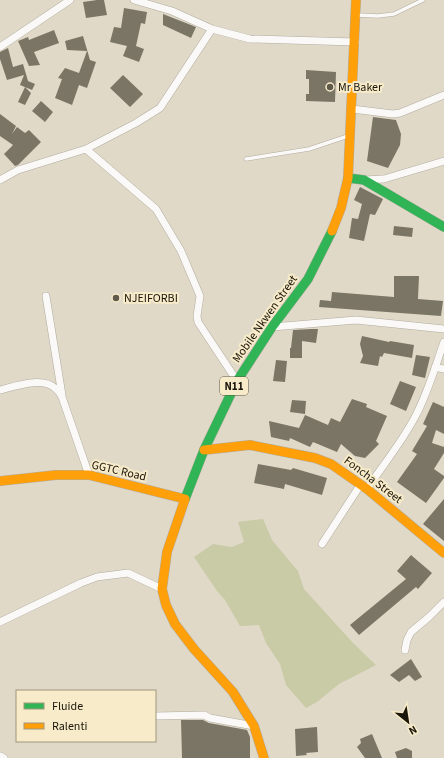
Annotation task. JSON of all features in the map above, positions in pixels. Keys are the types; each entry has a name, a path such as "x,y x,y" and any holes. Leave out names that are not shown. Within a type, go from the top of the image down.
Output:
{"main road":[{"name":"Mobile Nkwen Street","path":"264,758 254,726 233,692 194,649 175,624 166,605 162,589 167,552 204,450 237,381 272,327 308,278 327,241 340,208 348,178 356,0"},
{"path":"348,178 364,180 444,227"},
{"name":"Foncha Street","path":"204,450 250,445 314,458 331,464 364,486 444,553"},
{"name":"GGTC Road","path":"0,481 56,475 89,474 185,499"}],"street":[{"path":"0,47 70,0"},
{"path":"134,0 172,11 212,29 250,38 355,42"},
{"path":"0,180 18,170 86,149 136,123 160,108 212,29"},
{"path":"352,109 393,114 400,113 444,95"},
{"path":"86,149 156,209 181,251 200,296 197,316 198,322 237,381"},
{"path":"364,180 384,179 444,161"},
{"path":"46,296 62,397 89,474"},
{"path":"272,327 356,320 444,329"},
{"path":"322,544 415,418 444,342"},
{"path":"435,368 444,369"},
{"path":"0,390 25,384 50,384 57,389 62,397"},
{"path":"0,622 81,582 96,577 128,573 162,589"},
{"path":"405,650 407,640 411,632 444,602"},
{"path":"156,716 204,715 210,718 254,726"},
{"path":"0,756 4,758"}],"lane":[{"path":"355,14 378,16 394,14 423,0"},
{"path":"246,159 309,149 351,135"}],"green space":[{"path":"263,519 272,540 298,571 304,589 354,644 376,665 339,684 317,702 306,708 286,685 280,664 266,643 259,625 240,626 225,600 217,591 194,557 213,544 232,547 244,542 238,522"}],"building":[{"path":"104,0 107,15 86,18 83,2"},
{"path":"124,8 147,12 145,24 141,23 136,46 144,49 139,62 123,56 127,46 110,42 114,27 121,28"},
{"path":"163,14 196,27 191,38 163,25"},
{"path":"54,30 59,43 34,52 40,65 29,66 18,41 28,37 29,40"},
{"path":"83,36 90,60 96,62 87,88 79,85 72,105 55,98 62,79 58,78 65,68 79,73 87,51 67,50 65,41"},
{"path":"8,48 13,67 23,64 28,81 35,84 32,90 20,85 24,75 7,80 0,59 0,52"},
{"path":"306,70 336,72 335,102 306,101 306,94 309,94 309,79 306,79"},
{"path":"123,75 143,94 130,107 110,88"},
{"path":"25,87 31,93 25,105 18,102"},
{"path":"41,101 53,112 45,122 32,111"},
{"path":"0,114 16,126 12,134 17,127 25,133 29,130 41,142 18,165 15,166 4,154 13,145 0,136"},
{"path":"373,117 396,120 401,134 400,145 388,168 367,161"},
{"path":"360,187 383,199 375,215 370,214 364,241 349,238 352,218 358,219 362,204 354,200"},
{"path":"394,226 413,228 412,237 393,235"},
{"path":"394,276 419,276 418,299 443,301 441,316 319,307 320,300 331,301 332,292 394,297"},
{"path":"318,329 316,343 302,341 302,358 290,358 293,330"},
{"path":"362,336 389,342 414,345 412,358 384,353 382,357 380,356 378,366 360,363 363,356 360,344"},
{"path":"416,355 430,357 425,378 412,375"},
{"path":"276,360 287,361 285,382 273,381"},
{"path":"400,381 416,387 406,411 390,404"},
{"path":"352,399 367,404 366,407 387,416 376,441 379,444 365,458 355,456 341,444 337,452 313,442 310,447 290,438 289,441 271,437 269,421 299,428 305,415 328,425 331,418 340,422"},
{"path":"292,400 306,401 305,414 290,412"},
{"path":"433,402 444,407 444,434 436,430 432,443 444,447 444,453 434,469 444,476 444,478 426,503 397,482 417,454 412,451 427,426 423,424"},
{"path":"258,464 291,470 293,468 327,478 322,495 285,484 284,489 254,483"},
{"path":"444,499 444,541 423,524"},
{"path":"411,555 432,573 418,589 416,587 359,635 350,625 406,579 397,571"},
{"path":"411,659 422,677 415,681 409,675 399,682 390,675"},
{"path":"181,720 203,720 209,723 247,730 250,737 250,758 182,758"},
{"path":"317,727 318,752 296,756 295,729"},
{"path":"372,734 382,758 365,758 357,747 361,743 360,739"},
{"path":"406,748 412,751 412,758 397,758 395,752"}],"traffic: fast":[{"path":"348,178 364,180 444,227"},
{"path":"185,499 204,450 237,381 272,327 308,279 332,231"}],"traffic: slow":[{"path":"332,231 341,208 348,178 356,0"},
{"path":"204,450 250,445 315,458 331,464 367,489 444,553"},
{"path":"0,481 56,475 89,475 185,499"},
{"path":"185,499 167,552 162,589 166,605 175,624 194,649 233,692 254,726 264,758"}],"place":[{"name":"Mr Baker","path":"330,87"},
{"name":"NJEIFORBI","path":"116,298"}]}
